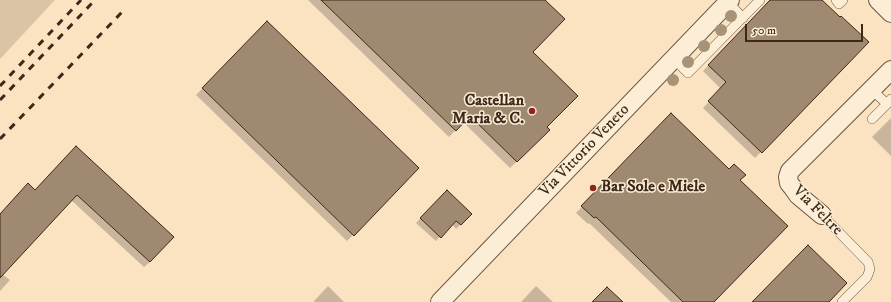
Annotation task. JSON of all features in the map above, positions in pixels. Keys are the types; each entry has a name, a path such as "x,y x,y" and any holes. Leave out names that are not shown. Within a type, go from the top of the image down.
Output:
{"street":[{"path":"878,0 891,13"},
{"name":"Via Vittorio Veneto","path":"440,302 729,1"},
{"name":"Via Feltre","path":"822,215 798,195 789,183 788,177 790,171 891,70"}],"lane":[{"path":"674,59 688,74 760,0"},
{"path":"836,0 839,4 843,0"},
{"path":"729,1 743,18"},
{"path":"871,89 889,102 872,120"},
{"name":"Via Feltre","path":"822,215 868,262 870,269 867,277 842,302"}],"shaded area":[{"path":"0,0 55,0 0,59"}],"building":[{"path":"321,0 545,0 565,19 533,52 578,96 547,127 550,130 517,162 470,116 456,131"},
{"path":"770,0 822,0 869,42 762,153 708,101 726,82 708,65"},
{"path":"267,21 419,168 354,236 202,88"},
{"path":"671,113 729,169 734,164 746,175 740,180 788,226 714,302 683,302 596,217 594,218 581,206"},
{"path":"76,146 174,237 150,262 77,195 0,278 0,214 28,183 35,190"},
{"path":"447,190 472,214 461,225 456,221 441,238 420,218"},
{"path":"808,245 847,283 829,302 752,302"},
{"path":"607,287 623,302 592,302"}],"railway":[{"path":"0,86 81,0"},
{"path":"0,100 95,0"},
{"path":"0,139 124,10"}],"place":[{"name":"Castellan Maria & C.","path":"532,111"},
{"name":"Bar Sole e Miele","path":"593,188"}]}
